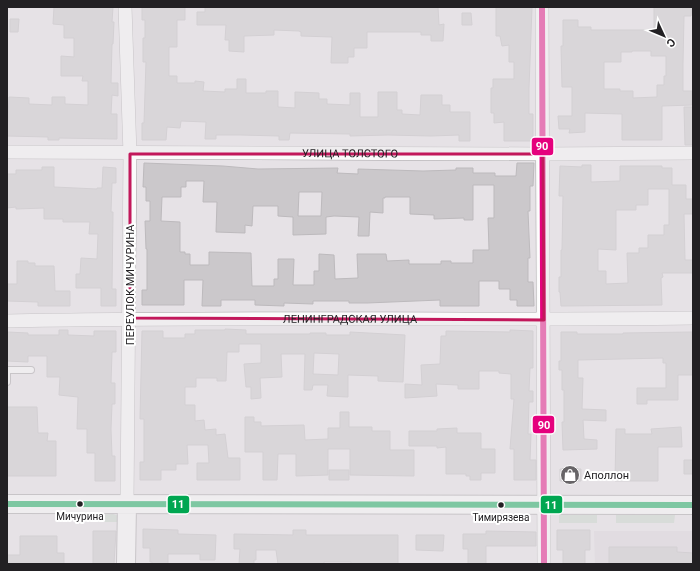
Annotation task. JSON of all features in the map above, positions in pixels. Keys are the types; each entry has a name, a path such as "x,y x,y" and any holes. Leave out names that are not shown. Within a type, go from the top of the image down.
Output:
{"main road":[{"path":"7,504 693,505"},
{"name":"ПЕРЕУЛОК МИЧУРИНА","path":"126,564 127,504"}],"street":[{"name":"ПЕРЕУЛОК МИЧУРИНА","path":"125,7 130,154 130,318 127,504"},
{"path":"542,7 545,504 544,564"},
{"name":"УЛИЦА ТОЛСТОГО","path":"7,152 130,154 693,153"},
{"name":"ЛЕНИНГРАДСКАЯ УЛИЦА","path":"7,321 130,318 544,320 693,318"}],"lane":[{"path":"7,382 7,370 31,370"}],"highlighted area":[{"path":"130,154 543,154 544,320 130,318"}],"shaded area":[{"path":"113,514 119,516 122,522 91,522 91,518 94,515"},
{"path":"559,515 597,515 597,523 559,523"},
{"path":"616,515 675,515 674,523 616,523"},
{"path":"594,531 693,531 693,564 595,564"}],"building":[{"path":"54,7 113,7 112,22 114,22 111,83 118,83 118,96 112,95 111,114 117,114 117,139 59,138 59,140 48,140 48,137 7,136 9,97 29,98 29,104 52,105 52,97 65,97 65,104 88,105 88,81 82,81 83,76 61,76 61,56 74,57 74,38 64,38 64,25 53,24"},
{"path":"142,7 185,7 185,20 177,20 177,47 169,47 169,76 177,76 177,83 195,83 195,81 204,82 203,91 225,92 225,89 237,89 237,79 246,79 246,93 266,93 266,91 278,91 278,107 295,108 295,92 319,93 319,99 327,99 327,104 350,105 350,93 360,93 360,117 378,117 378,92 397,92 397,110 402,110 402,114 420,115 421,95 442,95 442,105 450,105 450,112 470,112 470,141 459,141 459,135 350,136 350,134 290,133 289,140 279,140 279,136 241,135 216,135 216,139 205,139 206,122 181,121 180,128 167,127 166,140 142,140 146,62 143,62 145,20 142,20"},
{"path":"205,7 438,7 439,25 444,24 443,41 431,41 431,35 421,35 421,32 367,32 367,48 354,48 354,57 348,57 348,63 331,63 332,37 301,36 301,32 299,31 274,30 274,35 244,36 244,52 229,51 229,40 225,40 226,25 197,25 197,12 205,12"},
{"path":"496,7 532,7 529,114 533,114 533,141 504,141 504,122 494,123 494,113 491,113 491,88 493,88 493,79 514,79 514,62 509,62 509,45 502,46 500,36 496,36"},
{"path":"654,7 692,7 691,16 684,16 683,91 692,91 692,105 662,106 662,140 622,140 622,114 585,113 585,132 569,133 570,129 559,129 558,116 572,116 572,87 562,87 561,46 563,46 563,20 578,20 578,27 591,27 591,30 654,30","holes":["651,51 651,56 666,56 666,76 664,76 664,85 657,85 657,97 633,98 633,91 604,89 604,62 621,62 621,52"]},
{"path":"462,13 471,13 472,25 462,25"},
{"path":"10,19 19,19 18,32 10,32"},
{"path":"684,107 693,107 693,145 685,145"},
{"path":"144,163 258,169 338,168 337,173 358,174 358,169 423,171 473,168 473,173 495,173 495,176 516,176 517,163 534,163 533,186 530,186 530,211 528,211 530,258 528,258 528,282 533,282 534,306 517,306 517,300 510,300 510,289 499,289 499,281 479,281 479,306 440,306 440,300 367,303 349,303 349,301 313,301 313,304 284,303 284,306 255,305 255,300 221,300 221,306 202,306 203,280 184,280 184,305 142,305 142,290 147,290 145,221 150,221 150,201 146,201 146,187 143,187","holes":["186,181 204,181 203,202 217,202 216,232 245,233 245,225 252,226 253,206 278,206 278,216 293,217 293,235 326,234 326,217 334,216 359,217 358,236 369,236 370,212 383,213 383,198 385,197 410,197 410,214 434,215 434,219 464,218 464,220 473,220 473,185 494,185 494,218 488,218 489,250 473,250 473,263 451,263 451,261 441,261 441,264 409,264 409,260 387,261 386,254 357,254 358,278 335,279 334,255 319,254 319,271 314,271 314,285 293,285 294,259 278,259 278,279 274,279 274,286 252,286 251,253 209,252 209,265 190,265 190,254 180,252 180,222 161,221 162,197 181,197 181,187 186,187","299,192 322,192 321,216 298,216"]},
{"path":"582,165 591,165 591,182 620,181 620,166 662,166 662,168 672,168 672,185 686,185 686,199 693,199 693,214 684,214 685,260 693,260 693,273 662,273 662,305 561,306 559,277 561,277 563,196 559,196 560,166 582,167","holes":["648,189 669,189 669,225 664,225 664,235 648,235 648,248 639,248 639,253 627,253 628,283 606,284 606,271 598,271 598,249 616,250 616,210 636,210 636,205 648,205"]},
{"path":"42,167 54,167 54,187 97,189 102,188 103,167 116,168 116,183 112,183 111,212 113,212 112,289 116,289 116,306 101,306 101,288 76,288 76,274 80,274 81,258 97,259 98,234 89,234 90,222 63,222 63,219 44,219 44,208 7,208 7,174 16,174 16,170 42,170"},
{"path":"17,261 28,261 28,263 35,263 35,266 54,266 55,291 70,291 70,306 38,306 38,302 7,301 7,284 17,284"},
{"path":"59,330 68,330 68,335 94,336 94,331 116,331 116,352 112,352 111,383 115,383 115,404 112,404 111,429 112,456 115,456 115,481 95,481 95,453 87,453 87,429 77,429 78,397 59,395 60,377 47,377 47,356 28,356 28,362 7,361 7,332 28,333 28,335 59,335"},
{"path":"195,330 246,330 246,334 326,333 326,335 350,335 350,332 405,335 403,382 378,381 378,376 348,375 348,397 327,396 328,385 313,385 312,390 304,390 305,354 281,354 282,377 260,378 261,398 251,399 251,387 246,387 244,364 261,363 261,344 239,344 239,352 227,352 226,381 217,381 217,378 196,378 196,387 185,387 185,405 195,405 195,421 204,420 205,430 216,429 216,435 225,434 228,458 240,458 240,480 197,480 197,463 209,463 208,445 187,445 188,464 176,464 176,470 161,470 161,480 140,480 140,462 144,462 144,419 140,419 142,331 163,331 163,338 185,338 185,334 195,334","holes":["314,353 339,354 338,375 313,374"]},
{"path":"510,330 533,331 533,368 530,368 529,391 533,391 533,402 529,402 528,434 531,434 530,460 536,460 536,480 514,480 514,449 510,449 514,399 511,399 511,374 499,373 499,371 479,371 479,389 458,389 458,385 436,384 437,396 405,398 405,384 422,385 421,365 440,364 441,336 446,336 446,331 510,332"},
{"path":"561,332 577,332 577,334 623,334 692,332 693,375 678,375 678,400 647,400 647,404 637,404 637,388 666,388 666,363 663,363 663,358 578,360 578,378 583,378 582,409 606,410 606,421 583,420 584,439 597,440 597,449 563,450 562,422 564,422 564,390 562,390 562,370 559,370 559,361 561,361"},
{"path":"7,407 37,407 38,433 48,433 47,441 56,441 56,476 7,476"},
{"path":"340,412 349,412 349,427 372,427 372,431 390,431 390,450 414,450 414,476 350,475 350,449 328,449 328,475 296,476 296,454 278,454 277,480 263,480 263,452 245,452 245,417 254,417 254,422 261,422 261,426 304,425 305,440 328,439 328,428 340,428"},
{"path":"681,427 682,447 658,447 658,481 615,481 616,429 625,429 625,434 652,434 651,429"},
{"path":"457,428 457,433 481,433 481,449 495,449 495,473 481,473 481,480 470,480 470,476 466,476 466,474 446,474 446,447 437,448 437,446 409,446 409,431 437,431 437,429"},
{"path":"684,460 693,460 693,474 684,474"},
{"name":"Аполлон","path":"560,469 581,469 581,481 560,481"},
{"path":"329,470 349,470 349,480 329,480"},
{"path":"143,529 178,530 178,534 216,535 215,560 200,560 200,554 168,554 168,564 152,564 152,562 150,562 150,548 143,548"},
{"path":"293,530 306,530 306,535 398,535 398,564 351,564 351,562 324,562 324,564 278,564 276,550 256,550 256,560 254,560 254,564 239,564 240,549 234,549 234,534 293,535"},
{"path":"557,530 590,530 590,550 585,550 585,564 563,564 563,550 557,550"},
{"path":"93,531 116,531 114,564 93,564"},
{"path":"486,531 536,532 536,546 486,546 486,564 468,564 468,549 463,549 463,534 486,534"},
{"path":"416,535 444,535 443,551 416,550"},
{"path":"20,536 57,536 57,553 64,553 64,564 7,564 7,555 20,555"},
{"path":"609,547 677,547 677,552 693,553 693,564 609,564"}],"transit line":[{"name":"90","path":"542,7 544,564"},
{"name":"11","path":"7,504 693,505"}],"place":[{"name":"Аполлон","path":"570,475"},
{"name":"Мичурина","path":"80,504"},
{"name":"Тимирязева","path":"501,505"}]}
